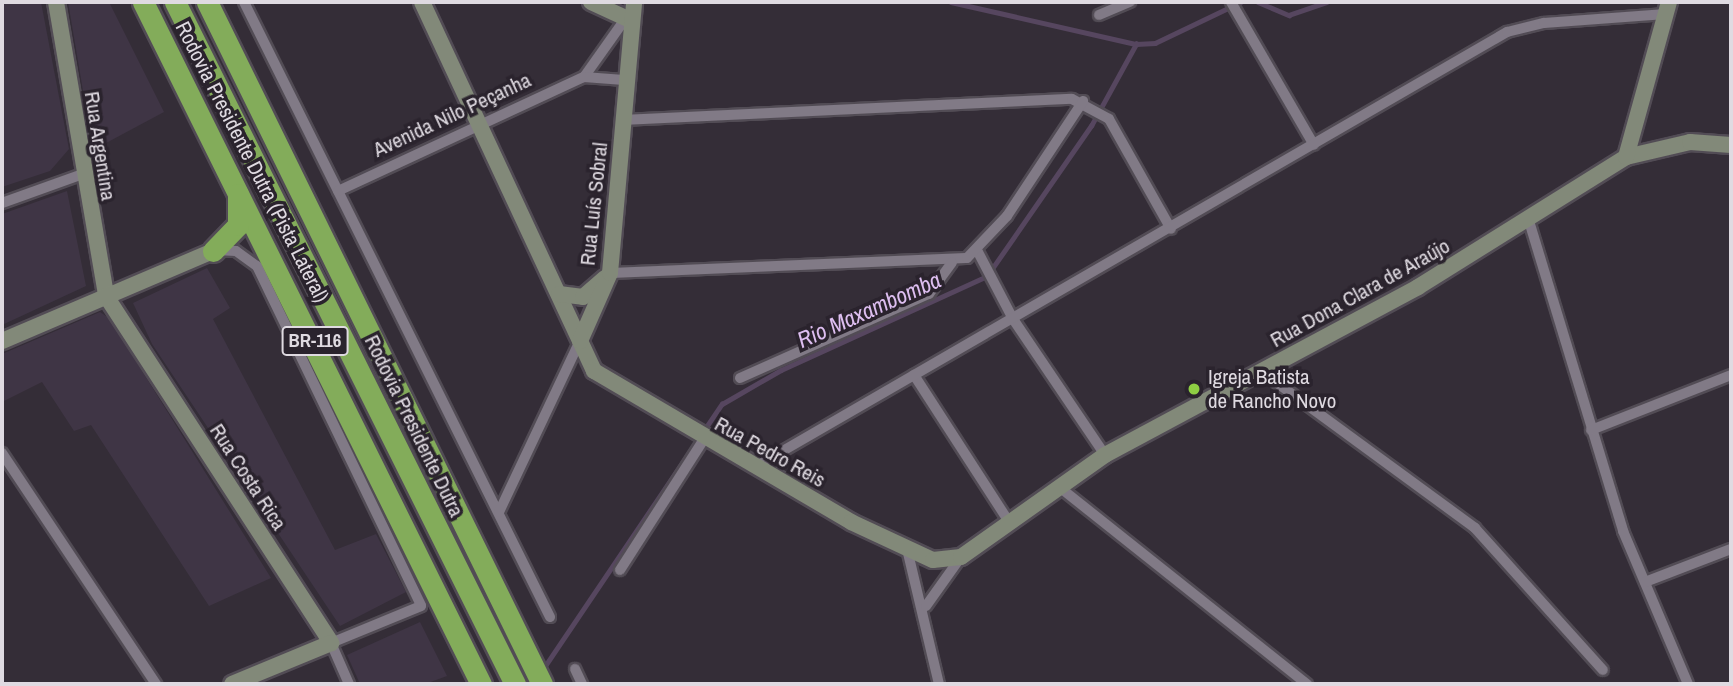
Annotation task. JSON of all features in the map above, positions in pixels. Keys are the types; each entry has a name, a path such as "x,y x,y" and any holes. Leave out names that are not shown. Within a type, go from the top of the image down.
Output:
{"highway":[{"name":"Rodovia Presidente Dutra","path":"175,2 511,677"},
{"name":"Rodovia Presidente Dutra (Pista Lateral)","path":"143,3 232,175 481,684"},
{"name":"Rodovia Presidente Dutra","path":"208,5 542,684"},
{"path":"213,251 239,221 232,175"}],"main road":[{"name":"Rua Argentina","path":"57,2 83,174 106,296"},
{"name":"Rua Pedro Reis","path":"422,2 580,341 602,379 681,427 908,553"},
{"path":"591,2 628,19"},
{"name":"Rua Luís Sobral","path":"580,341 610,273 628,19 634,2"},
{"path":"1626,157 1667,8"},
{"name":"Rua Dona Clara de Araújo","path":"961,557 1105,455 1262,372 1529,221 1626,157 1690,142 1731,145"},
{"path":"2,341 213,251"},
{"path":"559,294 583,297 610,273"},
{"name":"Rua Costa Rica","path":"106,296 331,643"},
{"path":"908,553 961,557"},
{"path":"232,684 331,643"}],"street":[{"path":"244,2 550,617"},
{"path":"1099,15 1130,2"},
{"path":"1231,2 1314,145"},
{"path":"755,467 1171,229 1507,32 1544,23 1667,8"},
{"name":"Avenida Nilo Peçanha","path":"338,191 584,77 628,19"},
{"name":"Avenida Nilo Peçanha","path":"584,77 624,80"},
{"path":"622,120 1048,96 1085,103 1109,119 1171,229"},
{"path":"610,273 952,262 978,252 1043,168 1085,103"},
{"path":"2,203 83,174"},
{"path":"1529,221 1591,430 1645,582 1688,684"},
{"path":"213,251 236,251 257,266 421,606 331,643"},
{"path":"978,252 1013,319 1105,455"},
{"path":"740,378 929,294 952,262"},
{"name":"Rua Luís Sobral","path":"499,512 580,341"},
{"path":"1262,372 1475,528 1603,670"},
{"path":"914,375 1009,522"},
{"path":"1591,430 1731,375"},
{"path":"620,570 703,439"},
{"path":"2,453 156,684"},
{"path":"1058,486 1307,684"},
{"path":"1645,582 1731,549"},
{"path":"908,553 926,606 939,684"},
{"path":"926,606 961,557"},
{"name":"Rua Costa Rica","path":"331,643 349,684"},
{"path":"575,669 582,684"}],"shaded area":[{"path":"2,2 41,2 69,149 50,171 2,187"},
{"path":"68,2 109,2 164,112 93,150"},
{"path":"67,191 86,286 2,325 2,214"},
{"path":"207,268 230,308 213,319 335,550 376,534 406,592 340,626 152,344 133,303"},
{"path":"100,312 109,318 271,578 209,606 91,425 74,431 42,382 2,402 2,354"},
{"path":"420,622 447,676 425,684 360,684 347,655"}],"waterway":[{"path":"951,2 1136,44 1155,43 1241,2"},
{"name":"Rio Maxambomba","path":"1258,2 1289,15 1326,2"},
{"name":"Rio Maxambomba","path":"543,669 722,404 781,370 987,276 1091,126 1136,44"}],"place":[{"name":"Igreja Batista de Rancho Novo","path":"1194,389"}]}
